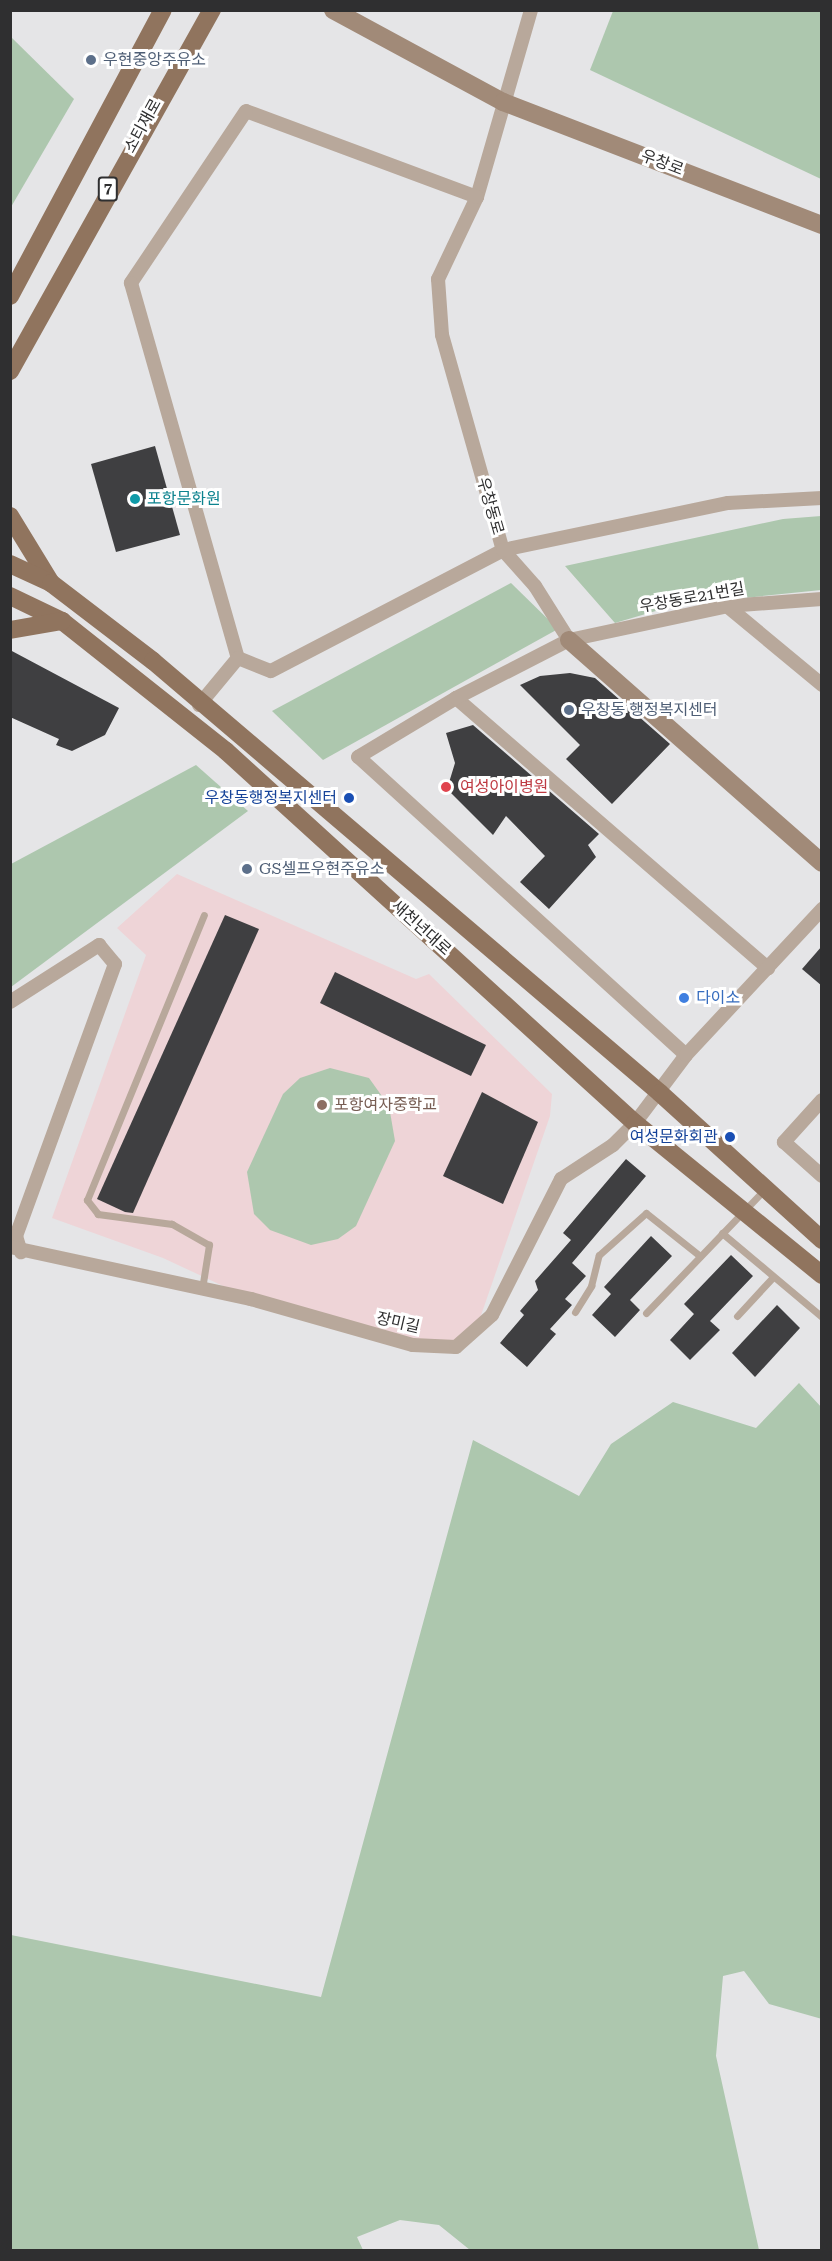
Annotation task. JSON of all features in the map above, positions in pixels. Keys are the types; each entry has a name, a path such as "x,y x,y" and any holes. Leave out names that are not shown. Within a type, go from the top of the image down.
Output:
{"main road":[{"name":"7","path":"10,296 163,10"},
{"name":"소티재로","path":"10,371 212,10"},
{"name":"우창로","path":"333,10 503,102 822,225"},
{"path":"10,516 51,583"},
{"name":"새천년대로","path":"10,564 51,583 153,661 200,705 660,1093 822,1240"},
{"name":"새천년대로","path":"10,596 62,621 226,751 635,1123 745,1210 822,1275"},
{"path":"10,630 62,621"},
{"name":"우창동로","path":"569,640 822,863"}],"street":[{"name":"우창동로","path":"531,10 477,197 438,279 442,335 503,550 534,586 569,640"},
{"path":"238,658 131,283 246,111 477,197"},
{"path":"238,658 271,671 503,550 728,503 822,498"},
{"name":"우창동로21번길","path":"687,1055 358,757 456,698 569,640 727,606 822,599"},
{"path":"727,606 822,685"},
{"path":"200,705 238,658"},
{"path":"456,698 768,968"},
{"name":"장미길","path":"14,1252 202,1289 413,1345 456,1347 492,1316 561,1179 614,1145 660,1093 687,1055 822,909"},
{"path":"10,1002 99,945 116,964 16,1236 14,1252"},
{"path":"822,1100 784,1142 822,1176"}],"lane":[{"path":"202,1289 209,1245 172,1224 98,1214 87,1200 204,915"},
{"path":"646,1313 765,1189"},
{"path":"575,1312 591,1286 599,1255 646,1213 700,1256"},
{"path":"722,1233 822,1317"},
{"path":"737,1316 773,1277"}],"shaded area":[{"name":"포항여자중학교","path":"177,874 416,979 429,974 552,1094 550,1116 478,1324 456,1347 413,1345 251,1299 163,1258 52,1218 146,955 117,928"}],"green space":[{"path":"613,11 821,11 821,179 590,70"},
{"path":"11,37 74,99 11,207"},
{"path":"821,516 821,590 676,605 615,623 565,566 783,519"},
{"path":"511,583 558,629 323,760 272,711"},
{"path":"196,765 248,811 11,987 11,864"},
{"path":"330,1068 369,1078 389,1106 395,1141 356,1226 338,1239 311,1245 270,1230 254,1214 247,1172 283,1094 300,1078"},
{"path":"799,1383 822,1408 822,2019 769,2004 744,1971 723,1976 716,2056 759,2250 470,2250 439,2225 400,2220 357,2237 363,2250 11,2250 11,1935 321,1997 473,1440 579,1496 611,1444 673,1402 756,1428"}],"building":[{"name":"포항문화원","path":"155,446 180,535 116,552 91,464"},
{"path":"10,650 119,708 105,735 72,751 56,745 59,739 10,717"},
{"path":"570,673 595,678 670,744 612,804 566,759 580,745 520,685 540,676"},
{"name":"여성아이병원","path":"473,725 599,834 588,845 596,857 549,909 520,882 545,856 506,816 493,835 447,789 455,763 446,733"},
{"path":"225,915 259,929 133,1213 125,1212 97,1199"},
{"path":"822,946 822,986 802,969"},
{"path":"335,972 486,1045 471,1076 320,1003"},
{"path":"482,1092 538,1122 503,1204 443,1176"},
{"path":"626,1159 646,1176 572,1263 586,1276 565,1299 572,1305 550,1329 556,1334 527,1367 500,1343 524,1315 520,1311 538,1290 535,1281 571,1240 563,1233"},
{"path":"651,1236 672,1256 630,1300 640,1310 615,1337 592,1315 611,1294 604,1287"},
{"path":"731,1255 753,1276 710,1321 720,1330 690,1360 670,1340 694,1314 684,1304"},
{"path":"777,1305 800,1328 755,1377 732,1353"}],"place":[{"name":"우현중앙주유소","path":"91,60"},
{"name":"포항문화원","path":"135,499"},
{"name":"우창동 행정복지센터","path":"569,710"},
{"name":"여성아이병원","path":"446,787"},
{"name":"우창동행정복지센터","path":"349,798"},
{"name":"GS셀프우현주유소","path":"247,869"},
{"name":"다이소","path":"684,998"},
{"name":"포항여자중학교","path":"322,1105"},
{"name":"여성문화회관","path":"730,1137"}]}
